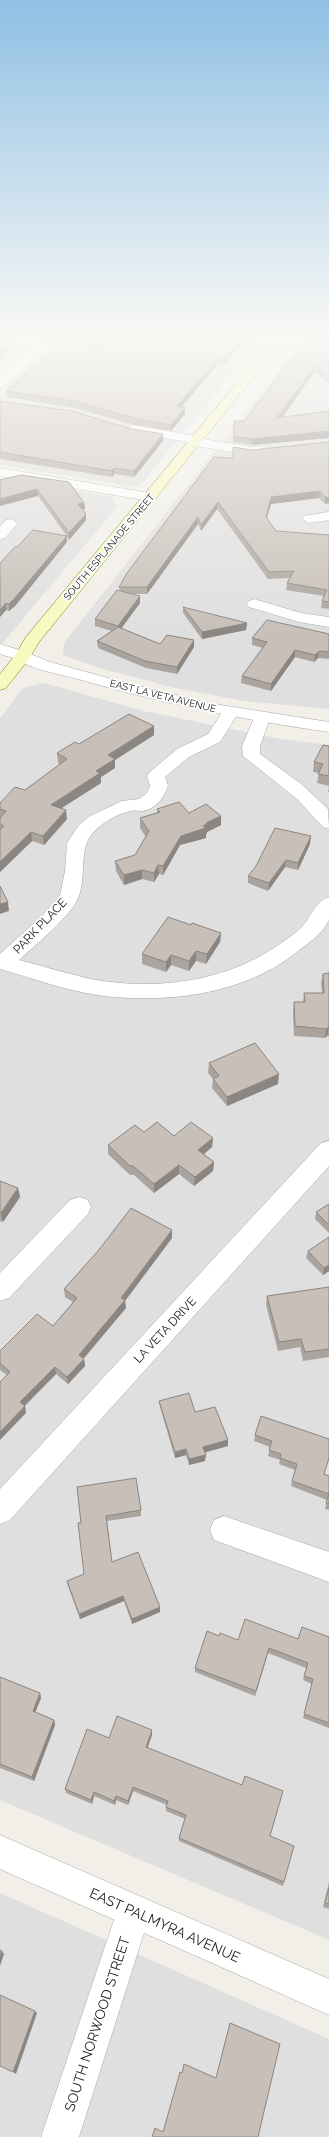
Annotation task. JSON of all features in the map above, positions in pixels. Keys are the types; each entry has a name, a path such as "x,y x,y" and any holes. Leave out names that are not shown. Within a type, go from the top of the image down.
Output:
{"main road":[{"name":"SOUTH ESPLANADE STREET","path":"0,685 23,656 32,640 200,436"}],"street":[{"path":"167,436 252,451 272,450"},
{"path":"0,472 150,497"},
{"path":"309,520 329,516"},
{"path":"0,535 11,523"},
{"path":"254,604 300,618 329,622"},
{"name":"EAST LA VETA AVENUE","path":"0,649 23,656 44,665 126,688 262,718 329,727"},
{"name":"PARK PLACE","path":"2,962 47,923 69,898 75,871 76,843 86,830 96,820 128,805 143,805 155,796 159,786 156,776 183,753 214,738 231,712"},
{"path":"262,718 251,746 252,756 288,782 314,805 329,823"},
{"path":"2,962 95,986 131,991 172,990 192,987 230,979 258,968 284,952 309,932 329,904"},
{"name":"LA VETA DRIVE","path":"0,1510 329,1150"},
{"path":"0,1290 79,1207"},
{"path":"224,1530 329,1567"},
{"name":"EAST PALMYRA AVENUE","path":"0,1852 329,1997"},
{"name":"SOUTH NORWOOD STREET","path":"60,2137 134,1911"}],"shaded area":[{"path":"0,436 181,436 144,481 136,486 0,465"},
{"path":"227,436 329,436 329,709 244,701 171,687 99,668 63,655 64,643"},
{"path":"0,479 112,497 117,507 0,646"},
{"path":"44,683 144,711 281,739 329,745 329,1940 0,1800 0,718 23,688"},
{"path":"0,1893 329,2039 329,2137 0,2137"}],"building":[{"path":"0,436 162,436 134,471 114,468 112,471 0,452"},
{"path":"234,436 284,436 252,439"},
{"path":"329,442 329,497 325,497 320,491 271,497 266,517 276,531 329,535 329,602 322,601 327,590 287,583 294,571 269,572 218,502 201,525 198,517 147,587 119,587 127,573 214,457 233,458 233,447 252,450"},
{"path":"21,475 69,482 84,503 78,504 86,514 69,533 37,489 0,499 0,480"},
{"path":"33,530 67,536 14,599 9,604 6,603 0,610 0,563"},
{"path":"117,590 140,596 118,626 95,619"},
{"path":"183,607 247,623 202,632"},
{"path":"267,620 329,634 329,652 319,651 315,655 295,650 271,684 242,676 267,642 252,638"},
{"path":"118,627 160,644 167,635 194,640 177,667 145,661 97,641"},
{"path":"129,714 154,726 108,755 115,759 96,771 100,773 51,805 66,810 43,836 31,832 0,862 0,830 4,826 0,824 0,818 6,811 0,809 0,803 15,787 25,790 67,759 57,753 75,742 79,744"},
{"path":"323,745 329,746 329,776 318,774 323,764 314,762"},
{"path":"179,802 189,813 206,804 221,816 206,823 207,824 203,826 206,828 181,836 163,866 158,865 154,873 142,870 124,875 115,861 135,855 149,831 140,818 160,812 157,809"},
{"path":"275,828 311,836 298,863 286,860 269,883 248,876 256,866"},
{"path":"0,886 8,902 0,904"},
{"path":"168,917 221,933 207,954 196,951 189,961 171,955 166,962 142,954"},
{"path":"329,973 329,1027 326,1029 295,1026 294,1002 305,1002 304,993 324,993 323,974"},
{"path":"255,1043 279,1074 227,1097 213,1079 219,1076 209,1063"},
{"path":"157,1122 174,1136 191,1122 213,1138 198,1150 214,1162 195,1177 179,1165 154,1184 133,1166 130,1166 108,1145 135,1125 144,1132"},
{"path":"0,1181 18,1188 1,1213 0,1212"},
{"path":"329,1204 329,1225 316,1212"},
{"path":"131,1208 172,1230 121,1298 125,1300 79,1355 84,1359 67,1377 55,1367 20,1402 25,1406 0,1432 0,1382 10,1372 0,1363 0,1351 37,1314 53,1326 77,1298 64,1289 98,1251"},
{"path":"329,1237 329,1265 324,1268 308,1251"},
{"path":"329,1287 329,1349 305,1352 301,1339 279,1342 267,1296"},
{"path":"189,1393 195,1412 215,1407 228,1440 203,1447 206,1455 189,1459 186,1449 175,1452 159,1401"},
{"path":"261,1416 329,1439 329,1458 324,1474 329,1476 329,1494 292,1481 297,1464 280,1458 281,1454 269,1450 272,1441 255,1435"},
{"path":"136,1478 141,1510 106,1516 112,1562 138,1552 160,1607 132,1619 123,1596 79,1614 67,1581 84,1574 78,1523 81,1523 77,1487"},
{"path":"329,1494 329,1504 326,1503"},
{"path":"245,1619 298,1639 302,1627 329,1637 329,1723 304,1714 313,1679 304,1676 308,1663 269,1648 256,1691 195,1668 207,1631 219,1636 220,1633 238,1640"},
{"path":"0,1677 40,1693 33,1711 54,1720 32,1777 0,1764"},
{"path":"117,1716 152,1730 146,1747 242,1785 245,1776 283,1791 270,1836 294,1846 284,1882 179,1838 186,1815 166,1807 168,1801 133,1787 128,1801 116,1796 114,1801 94,1792 91,1800 65,1789 87,1729 109,1738"},
{"path":"329,1888 329,1904 325,1903"},
{"path":"0,1995 35,2011 13,2072 0,2066"},
{"path":"230,2023 280,2044 258,2137 152,2137 155,2128 163,2132 180,2072 182,2073 184,2064 216,2078"}]}
